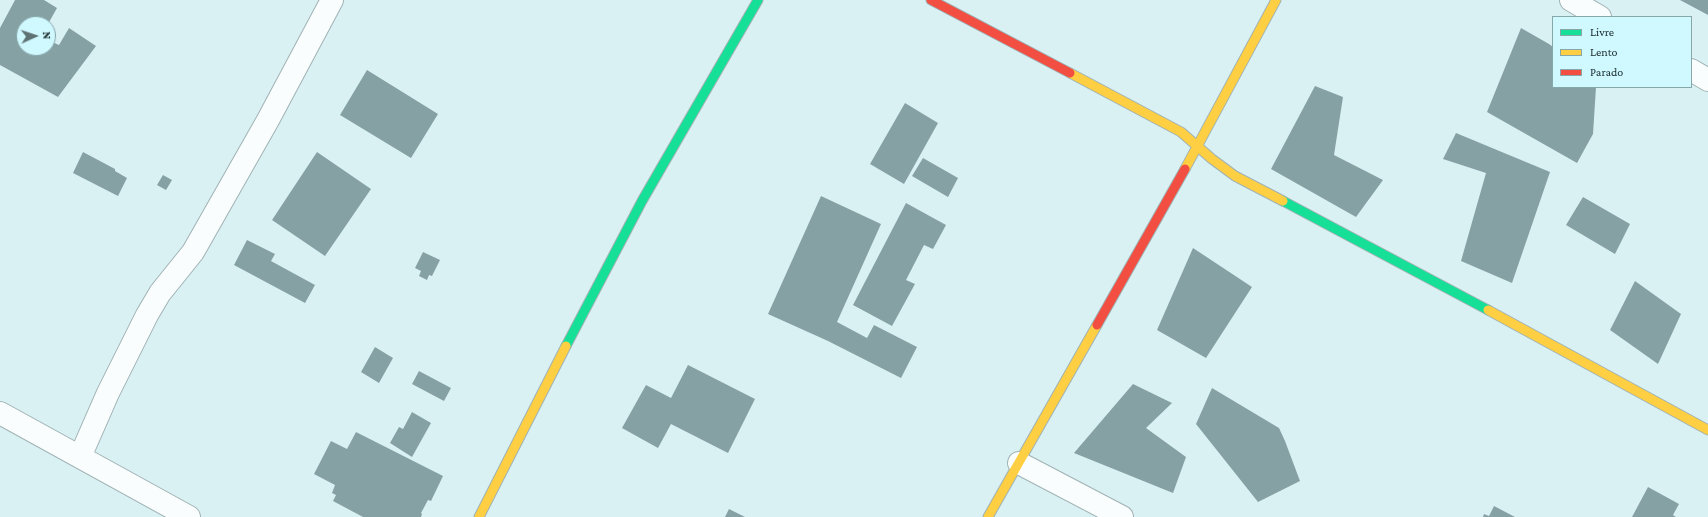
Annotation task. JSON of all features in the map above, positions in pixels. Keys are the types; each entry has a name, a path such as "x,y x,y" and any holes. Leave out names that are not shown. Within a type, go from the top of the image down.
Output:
{"street":[{"path":"80,457 108,393 147,314 160,293 193,252 268,120 332,0"},
{"path":"479,517 551,373 642,201 758,0"},
{"path":"931,0 1181,132 1235,176 1483,307 1708,430"},
{"path":"988,517 1198,147 1276,0"},
{"path":"1571,0 1598,16"},
{"path":"1692,71 1708,80"},
{"path":"0,413 189,517"},
{"path":"1019,464 1122,517"}],"building":[{"path":"15,0 44,0 57,8 52,16 16,16 16,56 56,56 56,44 59,45 69,28 96,46 58,97 0,65 0,28"},
{"path":"1680,0 1708,0 1708,15"},
{"path":"1521,28 1552,46 1552,88 1596,88 1593,134 1577,163 1487,112"},
{"path":"367,70 438,114 411,158 340,115"},
{"path":"1315,86 1343,97 1334,155 1383,180 1356,217 1271,169"},
{"path":"905,103 938,123 904,184 870,164"},
{"path":"1456,133 1550,172 1512,283 1461,261 1486,173 1443,159"},
{"path":"83,152 115,169 115,171 127,178 118,196 73,173"},
{"path":"317,152 371,189 325,256 272,220"},
{"path":"923,158 958,178 948,197 912,176"},
{"path":"163,175 172,180 166,190 157,185"},
{"path":"821,196 881,224 837,322 867,338 874,325 917,347 901,378 828,341 768,314"},
{"path":"1583,197 1630,224 1615,254 1566,225"},
{"path":"906,203 946,225 933,249 924,245 906,280 915,284 892,326 853,305"},
{"path":"247,240 275,254 271,261 315,285 305,303 234,265"},
{"path":"1193,248 1252,287 1206,358 1157,330"},
{"path":"423,252 440,260 432,276 429,275 427,280 419,276 421,271 415,268"},
{"path":"1635,281 1681,314 1658,364 1610,330"},
{"path":"375,347 393,358 379,383 361,372"},
{"path":"688,365 755,399 728,453 671,424 658,448 622,428 646,385 671,398"},
{"path":"419,371 451,388 444,401 412,384"},
{"path":"1133,384 1172,403 1146,428 1186,457 1173,493 1074,453"},
{"path":"1212,388 1279,428 1300,481 1258,502 1196,424"},
{"path":"412,412 431,423 412,457 390,443 399,427 403,429"},
{"path":"356,432 443,476 431,501 428,500 421,513 421,517 363,517 333,501 336,495 332,493 335,485 314,474 331,441 347,449"},
{"path":"1648,487 1679,504 1673,515 1676,517 1632,517"},
{"path":"1494,506 1515,517 1483,517 1484,514 1489,516"},
{"path":"729,509 745,517 725,517"}],"traffic: fast":[{"path":"566,346 642,201 758,0"},
{"path":"1283,201 1488,310"}],"traffic: slow":[{"path":"1185,169 1276,0"},
{"path":"1070,73 1181,132 1212,159 1235,176 1283,201"},
{"path":"1488,310 1708,430"},
{"path":"988,517 1097,325"},
{"path":"479,517 566,346"}],"traffic: jam":[{"path":"931,0 1070,73"},
{"path":"1097,325 1185,169"}]}
